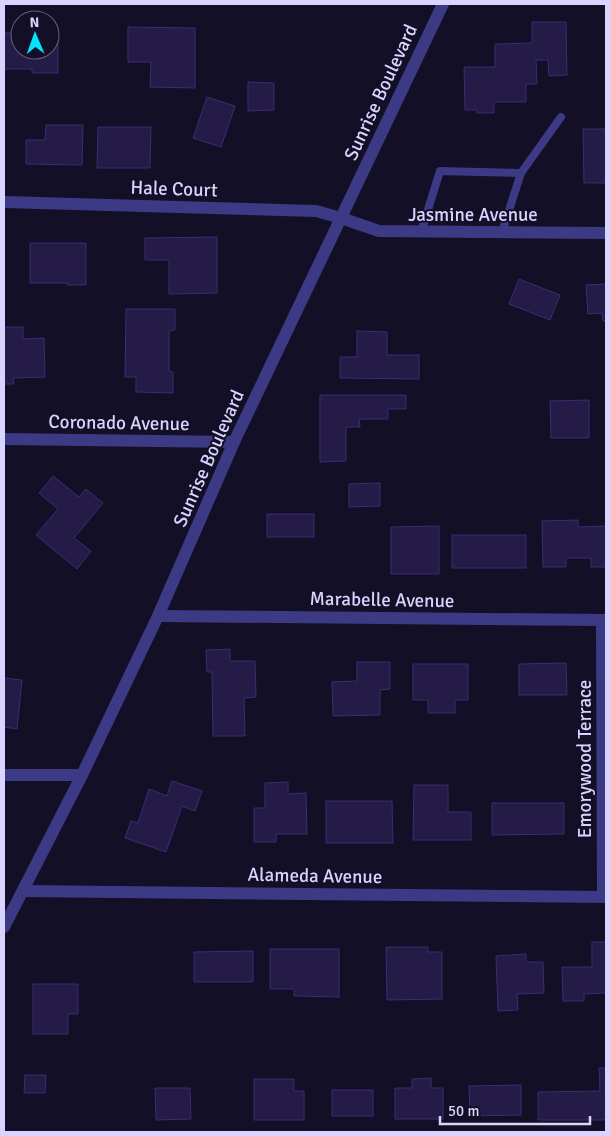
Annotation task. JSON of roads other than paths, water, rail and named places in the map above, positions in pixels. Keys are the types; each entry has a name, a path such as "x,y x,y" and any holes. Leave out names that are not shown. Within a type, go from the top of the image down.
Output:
{"street":[{"name":"Sunrise Boulevard","path":"4,927 82,775 158,616 234,442 443,4"},
{"name":"Hale Court","path":"4,202 316,211 341,218"},
{"name":"Jasmine Avenue","path":"341,218 379,232 606,234"},
{"name":"Coronado Avenue","path":"4,439 234,442"},
{"name":"Marabelle Avenue","path":"158,616 604,620"},
{"name":"Emorywood Terrace","path":"604,620 604,897"},
{"path":"4,775 82,775"},
{"name":"Alameda Avenue","path":"23,890 604,897"}],"lane":[{"path":"502,232 522,173 561,117"},
{"path":"421,232 440,171 522,173"}]}
